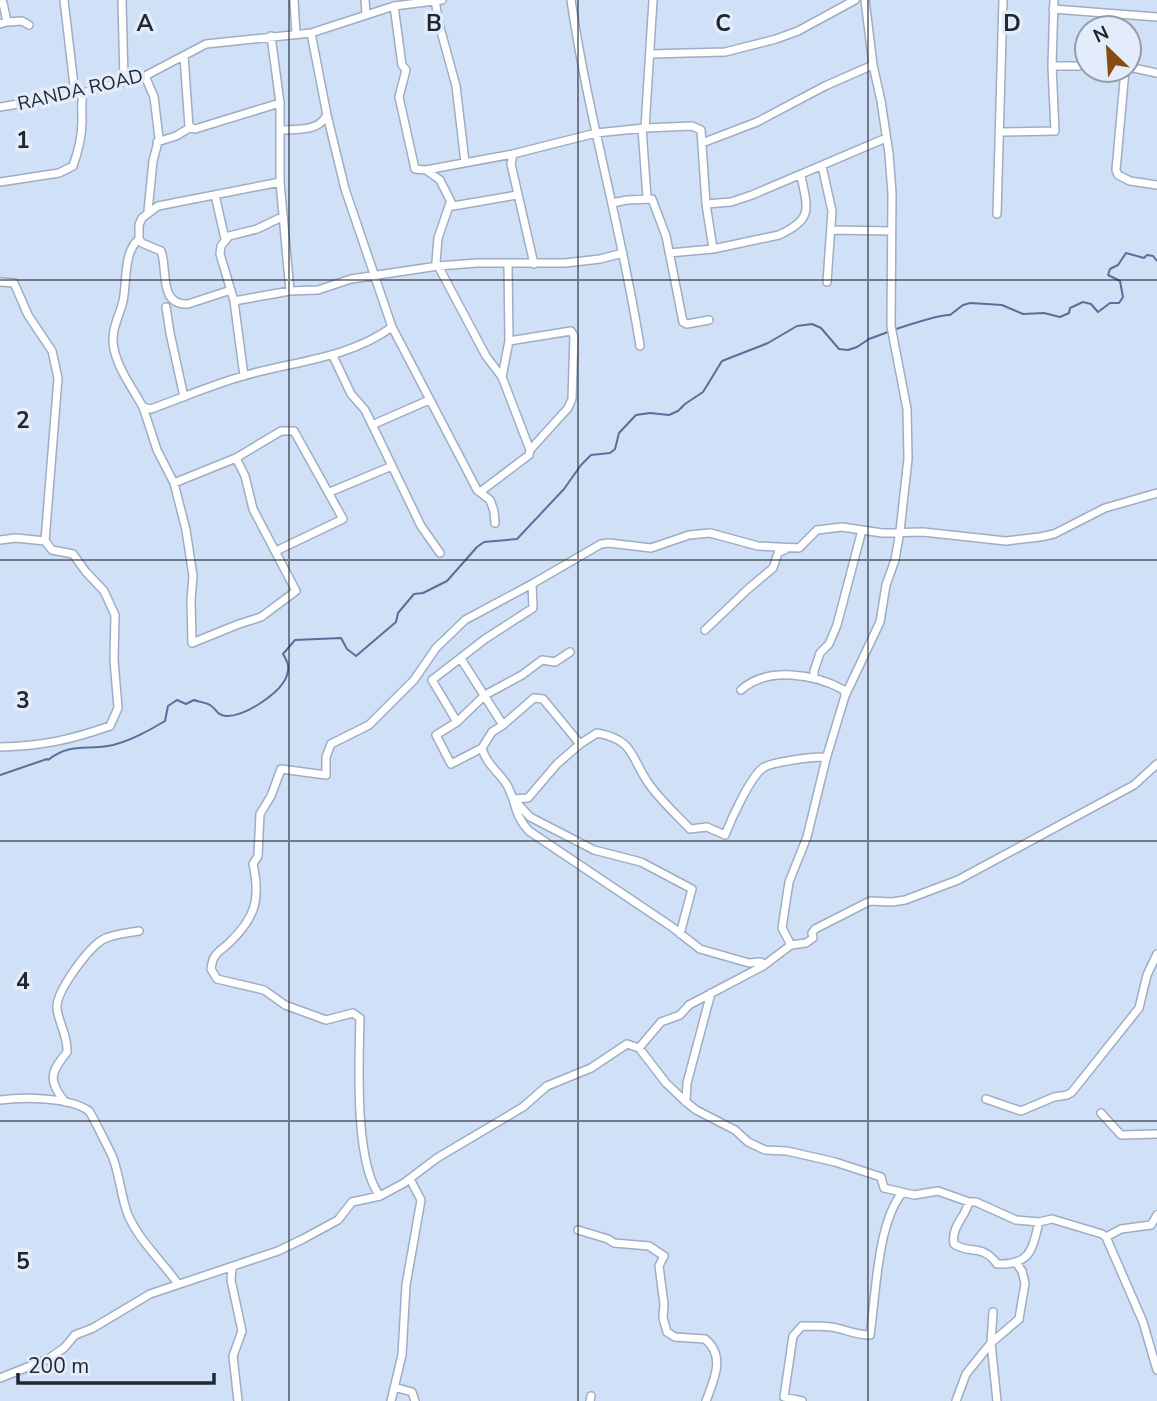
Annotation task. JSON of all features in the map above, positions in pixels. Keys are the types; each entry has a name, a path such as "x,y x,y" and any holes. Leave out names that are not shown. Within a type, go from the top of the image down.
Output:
{"street":[{"path":"0,182 59,173 73,166 82,122 64,0"},
{"path":"122,0 124,80"},
{"path":"294,0 296,34"},
{"path":"365,0 366,14"},
{"path":"435,0 456,86 465,162"},
{"name":"RANDA ROAD","path":"0,107 79,93 145,76 206,44 311,33 394,6 442,0"},
{"path":"571,0 577,43 624,253 640,346"},
{"path":"647,198 643,128 653,0"},
{"path":"650,54 724,52 776,40 798,32 855,0"},
{"path":"791,945 782,928 789,882 807,837 825,759 845,696 880,622 900,531 908,447 906,409 891,326 892,193 865,0"},
{"path":"997,214 1003,0"},
{"path":"1001,132 1055,131 1052,66 1054,0"},
{"path":"3,3 3,23 22,21 29,25"},
{"path":"394,6 402,65 406,70 399,97 415,169 426,170 513,154 596,133 643,128 697,127 701,130 706,204 713,249"},
{"path":"1054,9 1157,18"},
{"path":"311,33 345,189 392,327 474,484 492,505 495,523"},
{"path":"271,36 280,103 280,182 290,291"},
{"path":"184,56 191,127"},
{"path":"702,143 758,122 825,86 873,65"},
{"path":"1052,66 1073,66"},
{"path":"145,76 154,97 159,138 148,211 139,225 139,239 142,243 162,251 163,280 175,302 188,304 231,290"},
{"path":"1125,84 1116,170 1122,179 1157,185"},
{"path":"157,142 176,136 191,127 195,129 280,103"},
{"path":"280,130 311,128 323,121 327,115"},
{"path":"706,204 731,202 802,176 886,138"},
{"path":"513,154 510,164 534,264"},
{"path":"822,166 832,211 827,282"},
{"path":"426,170 440,180 450,203 438,238 436,262 486,356 502,377 530,450"},
{"path":"669,253 713,249 779,235 802,222 808,207 802,176"},
{"path":"148,211 158,206 280,182"},
{"path":"215,195 225,239 220,254 234,301 244,376"},
{"path":"450,203 457,206 517,195"},
{"path":"612,203 652,199 669,253 683,322 687,324 709,320"},
{"path":"225,239 257,229 282,217"},
{"path":"831,230 891,231"},
{"path":"139,239 133,244 125,276 122,303 117,313 113,337 114,351 143,407 157,450 174,483 186,530 193,576 192,643 261,617 296,591 254,509 245,476 236,458"},
{"path":"234,301 290,291 318,290 352,279 438,266 477,263 534,264 600,259 624,253"},
{"path":"502,377 509,341 508,264"},
{"path":"0,282 14,284 28,315 51,351 58,379 45,541 52,550 73,554 104,591 115,615 114,660 118,708 110,726 82,736 43,745 0,747"},
{"path":"166,307 184,397"},
{"path":"143,407 151,410 244,376 333,356 376,338 392,327"},
{"path":"480,492 529,455 530,450 568,408 572,399 574,335 571,331 509,341"},
{"path":"333,356 351,394 361,404 372,425 421,526 440,553"},
{"path":"372,425 429,400"},
{"path":"174,483 236,458 281,431 294,431 343,519 276,551"},
{"path":"330,492 392,466"},
{"path":"380,1196 374,1189 366,1167 360,1115 360,1018 353,1013 326,1020 285,1005 264,990 217,979 211,969 213,957 246,927 254,909 258,884 253,864 258,856 260,814 271,796 281,769 326,775 326,757 331,744 369,725 414,680 436,648 465,621 601,544 651,548 689,535 710,533 758,546 799,548 817,530 842,527 1006,541 1054,534 1105,508 1157,493"},
{"path":"814,677 820,653 829,643 837,625 862,530"},
{"path":"0,540 16,538 45,541"},
{"path":"705,630 773,568 778,553 791,547"},
{"path":"457,722 432,680 485,639 533,608 532,584"},
{"path":"570,652 555,662 542,660 522,675 485,695 457,722 436,735 451,764 482,748 492,733 534,698 543,699 580,744"},
{"path":"461,659 503,725"},
{"path":"741,690 751,680 774,676 814,677 844,690 845,696"},
{"path":"513,799 528,798 557,764 597,733 615,736 626,745 651,788 690,828 707,827 724,835 748,786 764,766 807,758 825,759"},
{"path":"482,748 485,761 500,776 513,799 530,817 594,850 641,862 692,889 680,934"},
{"path":"639,1048 661,1022 680,1015 689,1004 764,964 791,945 806,943 813,938 815,929 870,901 905,900 958,880 1134,785 1157,764"},
{"path":"513,799 517,817 529,831 694,946 711,954 764,964"},
{"path":"65,1102 53,1083 54,1070 67,1052 66,1036 57,1010 60,995 75,971 103,940 139,931"},
{"path":"986,1098 1021,1111 1072,1092 1139,1008 1147,975 1157,954"},
{"path":"685,1102 687,1083 711,993"},
{"path":"0,1378 48,1359 64,1348 75,1335 93,1328 150,1294 278,1251 311,1235 338,1220 352,1202 380,1196 437,1158 523,1107 547,1086 591,1068 627,1044 639,1048 666,1083 685,1102 730,1126 748,1142 765,1150 787,1151 862,1169 881,1177 884,1188 902,1193 914,1195 939,1191 976,1202 1016,1220 1039,1223 1052,1219 1106,1237 1121,1229 1151,1225 1157,1215"},
{"path":"0,1100 18,1098 65,1102 88,1110 93,1115 100,1135 113,1157 127,1213 137,1234 178,1284"},
{"path":"1101,1113 1121,1135 1157,1134"},
{"path":"391,1401 402,1355 407,1285 421,1200 410,1178"},
{"path":"802,1401 784,1397 793,1336 802,1326 834,1328 855,1335 870,1335 878,1271 889,1216 902,1193"},
{"path":"969,1202 954,1228 954,1244 960,1248 980,1250 997,1265 1017,1264 1028,1256 1039,1223"},
{"path":"578,1230 614,1243 649,1247 664,1256 659,1266 663,1318 667,1332 675,1337 705,1339 715,1351 716,1375 706,1401"},
{"path":"1106,1237 1143,1322 1157,1370"},
{"path":"956,1401 966,1374 992,1343 1019,1319 1025,1283 1017,1264"},
{"path":"232,1267 231,1280 242,1331 233,1356 238,1401"},
{"path":"993,1312 992,1343 997,1401"},
{"path":"978,1362 995,1359"},
{"path":"394,1387 412,1392 415,1401"}],"waterway":[{"path":"893,330 950,315 970,303 1002,305 1023,314 1044,313 1060,317 1083,302 1091,304 1098,312 1110,303 1119,303 1123,297 1120,281 1108,275 1110,269 1118,265 1126,253 1144,258 1147,255 1153,256 1157,261"},
{"path":"48,760 64,751 104,747 140,735 165,721 168,706 177,700 186,704 194,700 206,703 226,716 252,708 271,696 284,682 288,669 283,654 295,640 341,638 347,649 356,656 396,622 398,613 414,594 423,593 447,581 477,547 484,542 517,539 564,489 591,455 610,453 615,449 619,433 636,415 669,415 703,392 722,361 768,343 797,326 812,324 821,328 839,349 848,350 888,332"},
{"path":"0,775 47,759"}]}
